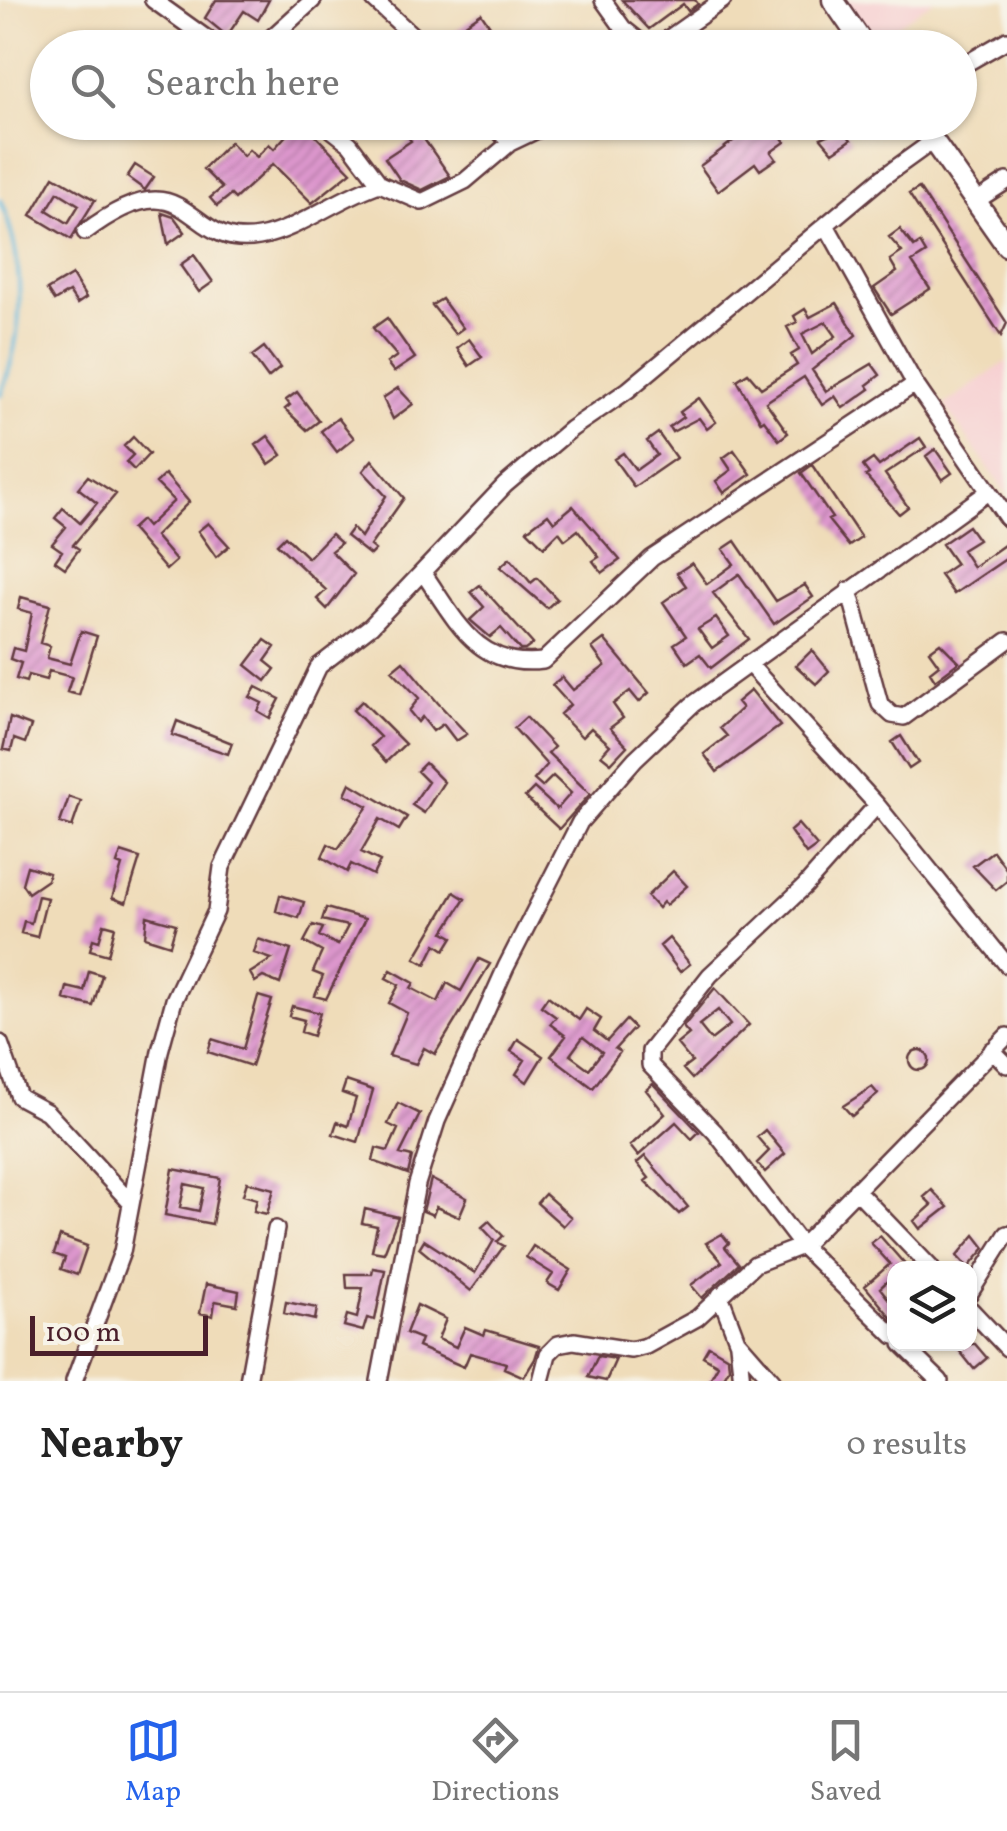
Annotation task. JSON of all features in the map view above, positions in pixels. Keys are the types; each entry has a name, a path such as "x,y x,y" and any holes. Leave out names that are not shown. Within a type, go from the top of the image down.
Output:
{"main road":[{"path":"833,0 854,30"},
{"path":"933,142 1007,246"}],"street":[{"path":"153,0 195,30"},
{"path":"280,30 313,0"},
{"path":"374,0 406,30"},
{"path":"603,0 626,30"},
{"path":"678,30 722,0"},
{"path":"977,58 1007,40"},
{"path":"345,140 380,184 422,202 465,181 516,140"},
{"path":"507,140 510,143"},
{"path":"74,1381 80,1352 122,1252 174,1000 216,911 222,867 287,724 319,666 371,626 505,485 933,142"},
{"path":"976,200 1007,181"},
{"path":"84,232 111,212 143,201 170,200 188,207 210,229 237,238 258,237 284,229 346,194 380,184"},
{"path":"826,225 915,384 1007,518"},
{"path":"424,574 458,622 491,658 518,664 543,661 652,558 915,384"},
{"path":"379,1381 417,1184 438,1121 506,966 580,822 635,759 692,706 988,492"},
{"path":"849,590 880,704 892,716 904,717 1007,642"},
{"path":"748,663 877,805 1007,965"},
{"path":"877,805 805,886 710,975 650,1051 650,1065 715,1132 802,1246 887,1329"},
{"path":"541,1381 548,1354 558,1344 574,1341 630,1350 646,1346 697,1318 755,1264 802,1246 1007,1036"},
{"path":"0,1043 18,1097 47,1112 131,1203"},
{"path":"992,1050 1007,1066"},
{"path":"856,1190 924,1261"},
{"path":"248,1381 276,1229"},
{"path":"977,1282 1007,1234"},
{"path":"720,1296 737,1340 742,1381"},
{"path":"977,1316 1007,1348"},
{"path":"737,1340 773,1381"},
{"path":"909,1351 940,1381"}],"shaded area":[{"path":"837,0 934,0 890,30 858,30"},
{"path":"1007,361 1007,492 1006,493 944,405"}],"building":[{"path":"216,0 269,0 258,20 244,11 231,30 220,30 205,18"},
{"path":"622,0 695,0 698,4 688,11 683,4 649,29"},
{"path":"481,13 493,30 457,30"},
{"path":"282,140 320,140 351,172 312,203 273,164 235,199 231,195 217,206 210,198 222,188 203,169 230,142 243,156 249,150 257,157 269,144 274,149"},
{"path":"425,140 450,176 422,190 400,180 385,158 411,141"},
{"path":"734,140 785,142 771,152 776,159 760,170 755,163 718,191 700,166"},
{"path":"823,140 851,140 833,152"},
{"path":"135,165 154,177 145,190 127,177"},
{"path":"54,176 95,200 71,239 31,215","holes":["58,192 79,205 68,223 47,210"]},
{"path":"919,188 1007,323 1001,336 909,194"},
{"path":"162,213 174,217 185,232 168,244"},
{"path":"900,229 914,247 920,243 926,253 912,262 930,289 891,314 874,288 897,272 890,260 902,252 889,237"},
{"path":"194,255 213,282 199,292 180,265"},
{"path":"72,275 86,298 77,304 69,292 54,301 47,290"},
{"path":"442,299 463,328 455,334 432,305"},
{"path":"837,303 856,335 812,370 826,391 872,364 880,375 867,385 870,389 843,408 835,396 822,405 804,377 766,402 788,433 779,440 764,420 761,422 737,380 748,373 761,388 797,365 791,355 799,350 787,327 797,322 794,316 805,309 810,317","holes":["826,322 836,336 812,354 802,334"]},
{"path":"387,318 415,358 394,372 387,363 397,356 373,328"},
{"path":"469,339 482,357 469,366 457,348"},
{"path":"264,347 280,368 268,378 252,356"},
{"path":"398,388 413,404 393,419 383,398"},
{"path":"297,392 319,421 307,430 285,409 290,405 286,400"},
{"path":"699,398 716,422 707,429 699,418 672,432 669,427 683,417 680,412"},
{"path":"338,418 354,438 337,452 321,431"},
{"path":"658,433 676,458 634,487 614,459 623,453 636,470 657,455 647,441"},
{"path":"268,436 282,455 269,464 256,445"},
{"path":"133,437 149,454 134,470 126,462 133,455 124,446"},
{"path":"920,438 926,447 885,474 908,507 899,514 866,476 869,474 863,466 873,459 879,466"},
{"path":"935,449 952,473 942,480 926,456"},
{"path":"734,450 751,474 724,493 716,481 731,470 723,458"},
{"path":"372,460 404,498 370,546 375,550 370,555 346,536 352,528 361,537 386,496 363,471"},
{"path":"812,465 861,538 849,546 828,520 832,518 801,473"},
{"path":"165,474 189,502 155,536 176,561 166,570 131,529 141,520 147,527 174,501 156,483"},
{"path":"88,476 116,494 73,545 79,549 65,568 55,561 62,551 52,544 66,527 55,518 63,508 80,523 97,503 78,488"},
{"path":"573,506 620,560 602,573 593,561 599,557 578,530 565,540 559,532 544,547 527,530 548,514 554,522"},
{"path":"208,523 229,546 216,557 198,531"},
{"path":"968,526 978,540 962,550 973,567 1007,543 1007,558 954,594 940,575 956,564 942,544"},
{"path":"331,534 341,543 331,551 354,574 327,609 317,599 326,590 277,544 285,536 308,558"},
{"path":"735,541 776,601 805,585 813,597 774,624 739,574 713,593 749,639 711,668 700,654 687,663 674,644 686,636 663,602 686,586 677,573 692,563 707,584 734,564 723,549","holes":["716,618 729,636 712,648 698,629"]},
{"path":"510,558 531,583 537,578 557,599 547,608 500,567"},
{"path":"480,585 533,644 520,650 501,628 490,637 470,620 484,607 471,592"},
{"path":"21,597 50,605 40,643 50,646 47,658 70,664 81,631 97,636 79,695 67,692 72,677 49,671 46,680 28,675 26,682 16,679 21,663 10,659 13,648 24,651 32,613 18,609"},
{"path":"604,639 649,693 639,702 630,691 613,704 623,718 610,728 627,746 611,763 601,755 610,745 591,728 582,737 560,714 570,705 552,685 562,677 573,690 605,666 592,648"},
{"path":"265,640 275,647 265,661 275,669 266,681 246,665"},
{"path":"940,643 959,662 935,680 930,672 939,665 929,651"},
{"path":"812,650 829,671 816,684 796,666"},
{"path":"403,661 467,734 456,741 443,724 433,731 422,717 418,722 409,711 419,698 392,670"},
{"path":"256,687 280,699 270,718 258,711 262,703 250,697"},
{"path":"751,690 780,726 717,772 704,754 727,736 720,728 742,708 737,702"},
{"path":"362,701 405,744 386,762 371,746 380,737 353,710"},
{"path":"526,717 554,747 548,753 590,794 559,829 525,797 534,788 557,809 571,793 553,776 542,787 534,780 547,765 514,728"},
{"path":"10,718 31,726 25,743 14,739 11,751 3,749"},
{"path":"177,721 232,743 228,754 172,735"},
{"path":"901,736 918,763 909,769 892,742"},
{"path":"425,763 444,782 424,813 412,805 428,782 417,771"},
{"path":"350,783 407,817 399,830 380,819 361,852 380,861 373,875 351,864 347,872 322,857 328,844 338,849 368,806 345,794"},
{"path":"69,797 81,801 72,827 60,823"},
{"path":"798,824 817,846 806,854 790,831"},
{"path":"993,851 1007,870 1007,881 996,890 973,866"},
{"path":"121,852 140,858 126,903 112,898 122,866 117,864"},
{"path":"27,866 49,873 47,880 28,893 22,884"},
{"path":"673,871 687,886 658,908 647,896"},
{"path":"454,892 465,899 444,932 453,937 445,950 436,944 426,964 415,958"},
{"path":"280,895 304,902 299,918 276,911"},
{"path":"38,896 47,898 37,937 21,933 24,921 31,923"},
{"path":"326,908 365,919 326,999 315,996 323,976 313,972 322,952 304,942 313,925 323,928 319,936 338,945 348,926 322,920"},
{"path":"147,916 176,924 170,945 145,937"},
{"path":"104,924 115,927 108,955 90,950 93,939 99,941"},
{"path":"669,938 690,964 680,972 660,946"},
{"path":"258,939 291,950 280,984 263,977 255,982 250,973 272,959 254,953"},
{"path":"479,959 490,964 435,1054 424,1048 416,1064 389,1056 407,1013 389,1003 399,985 386,978 391,970 414,983 411,988 438,1002 447,983 461,991"},
{"path":"89,971 102,975 93,1006 64,999 67,987 84,991"},
{"path":"715,988 749,1025 692,1079 683,1069 692,1062 677,1044 689,1034 683,1027","holes":["718,1010 730,1025 711,1040 699,1025"]},
{"path":"258,996 272,1000 251,1066 208,1052 212,1039 243,1049"},
{"path":"548,996 579,1020 586,1009 601,1019 594,1031 607,1041 626,1020 634,1028 615,1049 620,1052 593,1088 551,1056 566,1036 550,1024 556,1017 541,1006","holes":["583,1037 602,1052 589,1069 570,1055"]},
{"path":"292,1006 320,1013 313,1036 301,1032 304,1020 289,1016"},
{"path":"518,1039 543,1056 527,1082 516,1074 525,1060 511,1051"},
{"path":"915,1050 923,1050 929,1060 923,1070 915,1070 909,1064 909,1056"},
{"path":"346,1081 373,1090 358,1142 333,1134 337,1122 348,1126 356,1098 342,1093"},
{"path":"653,1084 699,1132 692,1139 676,1122 638,1156 630,1146 665,1114 646,1090"},
{"path":"872,1087 878,1094 852,1116 843,1106"},
{"path":"398,1103 420,1114 400,1154 412,1157 408,1174 373,1161 376,1148 388,1151 398,1129 388,1124"},
{"path":"765,1130 785,1154 765,1172 757,1163 769,1151 757,1137"},
{"path":"645,1156 688,1207 679,1214 645,1181 649,1178 637,1163"},
{"path":"173,1169 220,1178 212,1224 165,1215","holes":["185,1184 204,1188 199,1211 180,1207"]},
{"path":"431,1179 467,1198 459,1217 436,1207 433,1215 423,1211"},
{"path":"247,1182 274,1189 267,1214 254,1211 257,1199 243,1195"},
{"path":"932,1190 948,1207 920,1229 914,1221 932,1205 924,1197"},
{"path":"545,1194 571,1217 563,1226 537,1203"},
{"path":"365,1209 398,1217 384,1253 372,1251 377,1226 362,1223"},
{"path":"489,1221 503,1236 497,1242 504,1246 471,1291 419,1248 424,1240 475,1273 494,1240 482,1227"},
{"path":"722,1234 729,1243 725,1247 739,1264 702,1298 691,1285 722,1262 706,1243"},
{"path":"975,1235 985,1248 974,1261 962,1261 957,1256"},
{"path":"60,1236 87,1246 77,1275 61,1269 65,1258 54,1254"},
{"path":"880,1236 902,1261 887,1261 871,1243"},
{"path":"533,1246 571,1270 559,1290 547,1283 553,1274 526,1257"},
{"path":"887,1267 887,1282 880,1288 887,1297 887,1313 865,1286"},
{"path":"373,1268 385,1270 375,1320 367,1318 363,1331 344,1326 347,1315 357,1318 363,1288 347,1288 346,1274 372,1274"},
{"path":"206,1284 239,1291 237,1305 215,1301 213,1316 200,1313"},
{"path":"286,1302 317,1308 315,1320 284,1313"},
{"path":"417,1305 446,1319 438,1339 456,1347 465,1327 484,1335 486,1330 539,1346 535,1359 524,1377 504,1368 506,1363 470,1353 464,1367 418,1347 421,1339 406,1333"},
{"path":"709,1346 728,1357 729,1368 722,1381 709,1381 718,1365 703,1356"},
{"path":"977,1346 987,1358 974,1369 960,1351 977,1351"},
{"path":"598,1356 616,1359 606,1381 588,1377"}],"waterway":[{"path":"0,200 15,247 20,297 15,347 0,395"}]}
